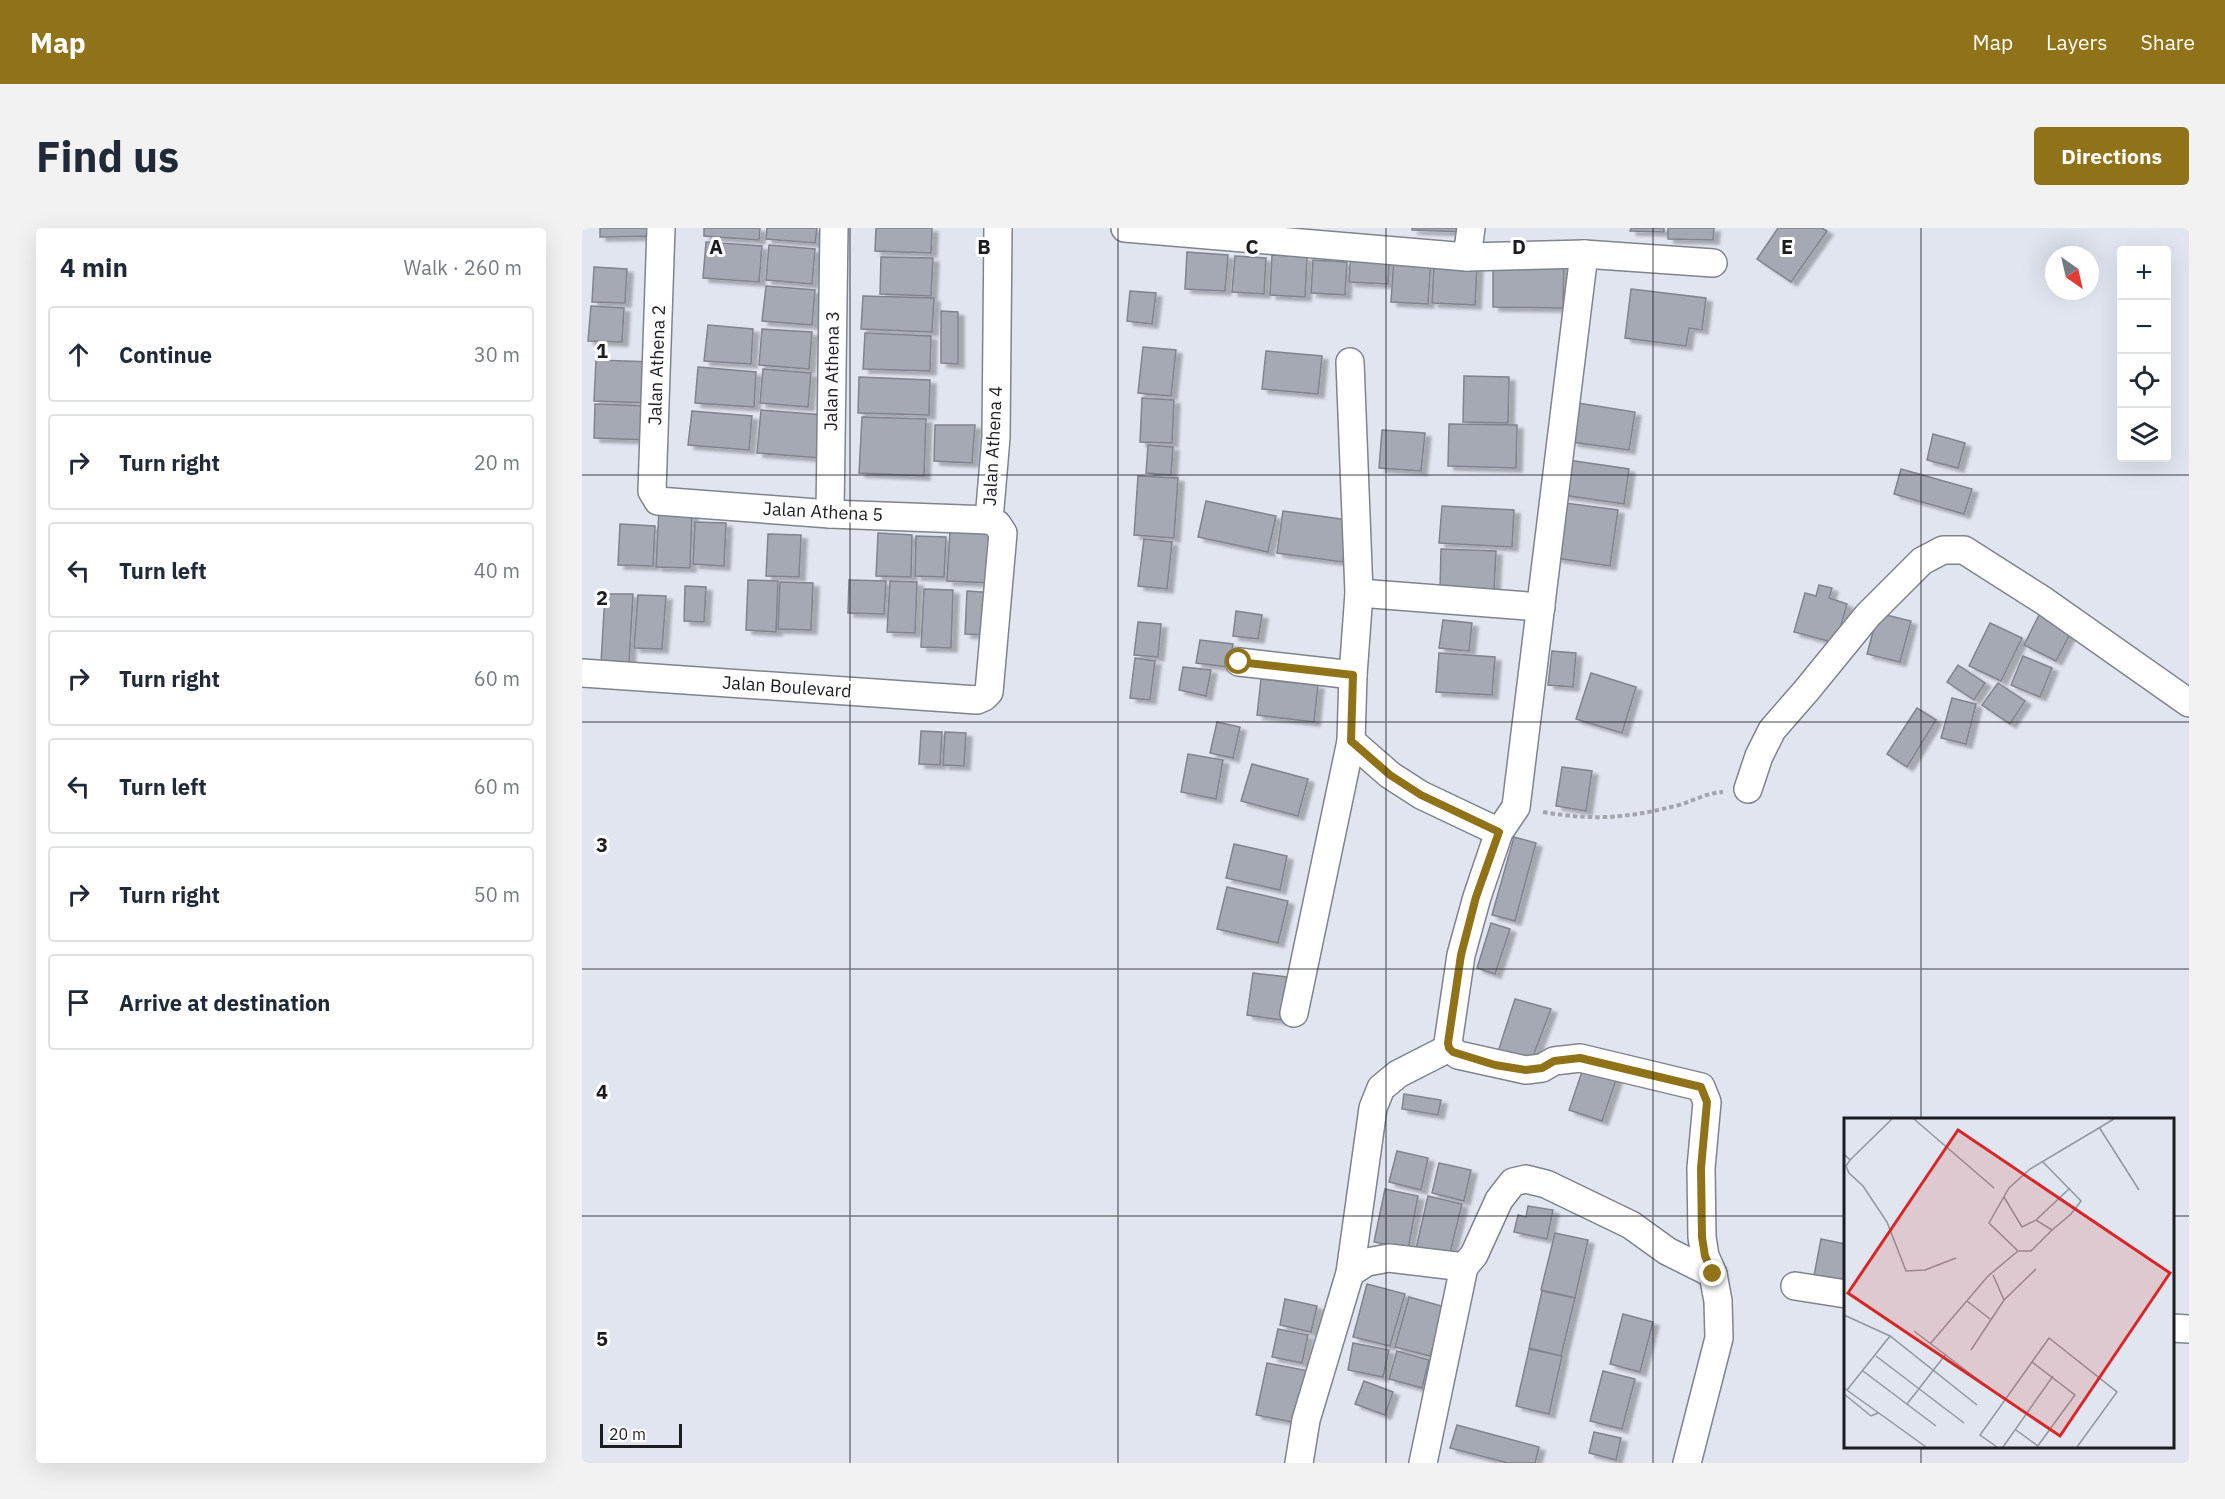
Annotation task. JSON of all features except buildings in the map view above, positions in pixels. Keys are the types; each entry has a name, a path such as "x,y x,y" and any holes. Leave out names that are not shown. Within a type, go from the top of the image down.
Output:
{"street":[{"name":"Jalan Athena 2","path":"658,501 652,491 661,228"},
{"name":"Jalan Athena 3","path":"830,514 834,228"},
{"name":"Jalan Athena 4","path":"989,692 1003,533 997,524 989,520 996,437 998,228"},
{"path":"1125,228 1467,257 1584,254 1713,263"},
{"path":"1467,257 1471,228"},
{"path":"1584,254 1516,807 1499,832 1476,897 1461,955 1448,1043 1449,1048 1458,1055 1526,1070 1542,1068 1554,1061 1580,1058 1701,1087 1707,1102 1701,1168 1702,1237 1718,1301 1719,1338 1687,1463"},
{"path":"1294,1013 1351,741 1359,592 1350,362"},
{"name":"Jalan Athena 5","path":"658,501 830,514 989,520"},
{"path":"1748,789 1759,756 1772,730 1868,615 1922,561 1943,550 1964,550 2044,601 2189,703"},
{"path":"1359,592 1541,607"},
{"path":"1239,662 1353,675"},
{"name":"Jalan Boulevard","path":"582,673 977,700 989,692"},
{"path":"1351,741 1390,775 1421,795 1499,832"},
{"path":"1299,1463 1306,1420 1350,1273 1373,1108 1381,1088 1398,1074 1449,1048"},
{"path":"1423,1463 1464,1267 1474,1255 1499,1200 1513,1182 1526,1179 1546,1184 1631,1225 1667,1251 1713,1274"},
{"path":"1350,1273 1367,1262 1389,1258 1464,1267"},
{"path":"1796,1286 1844,1294"},
{"path":"2174,1328 2189,1329"}],"path":[{"path":"1516,807 1578,818 1626,817 1682,804 1712,792 1748,789"}],"route":[{"path":"1239,662 1353,675 1351,741 1390,775 1421,795 1499,832 1476,897 1461,955 1448,1043 1453,1052 1495,1065 1526,1070 1542,1068 1554,1061 1580,1058 1701,1087 1707,1102 1701,1168 1702,1237 1705,1256 1713,1274"}]}
